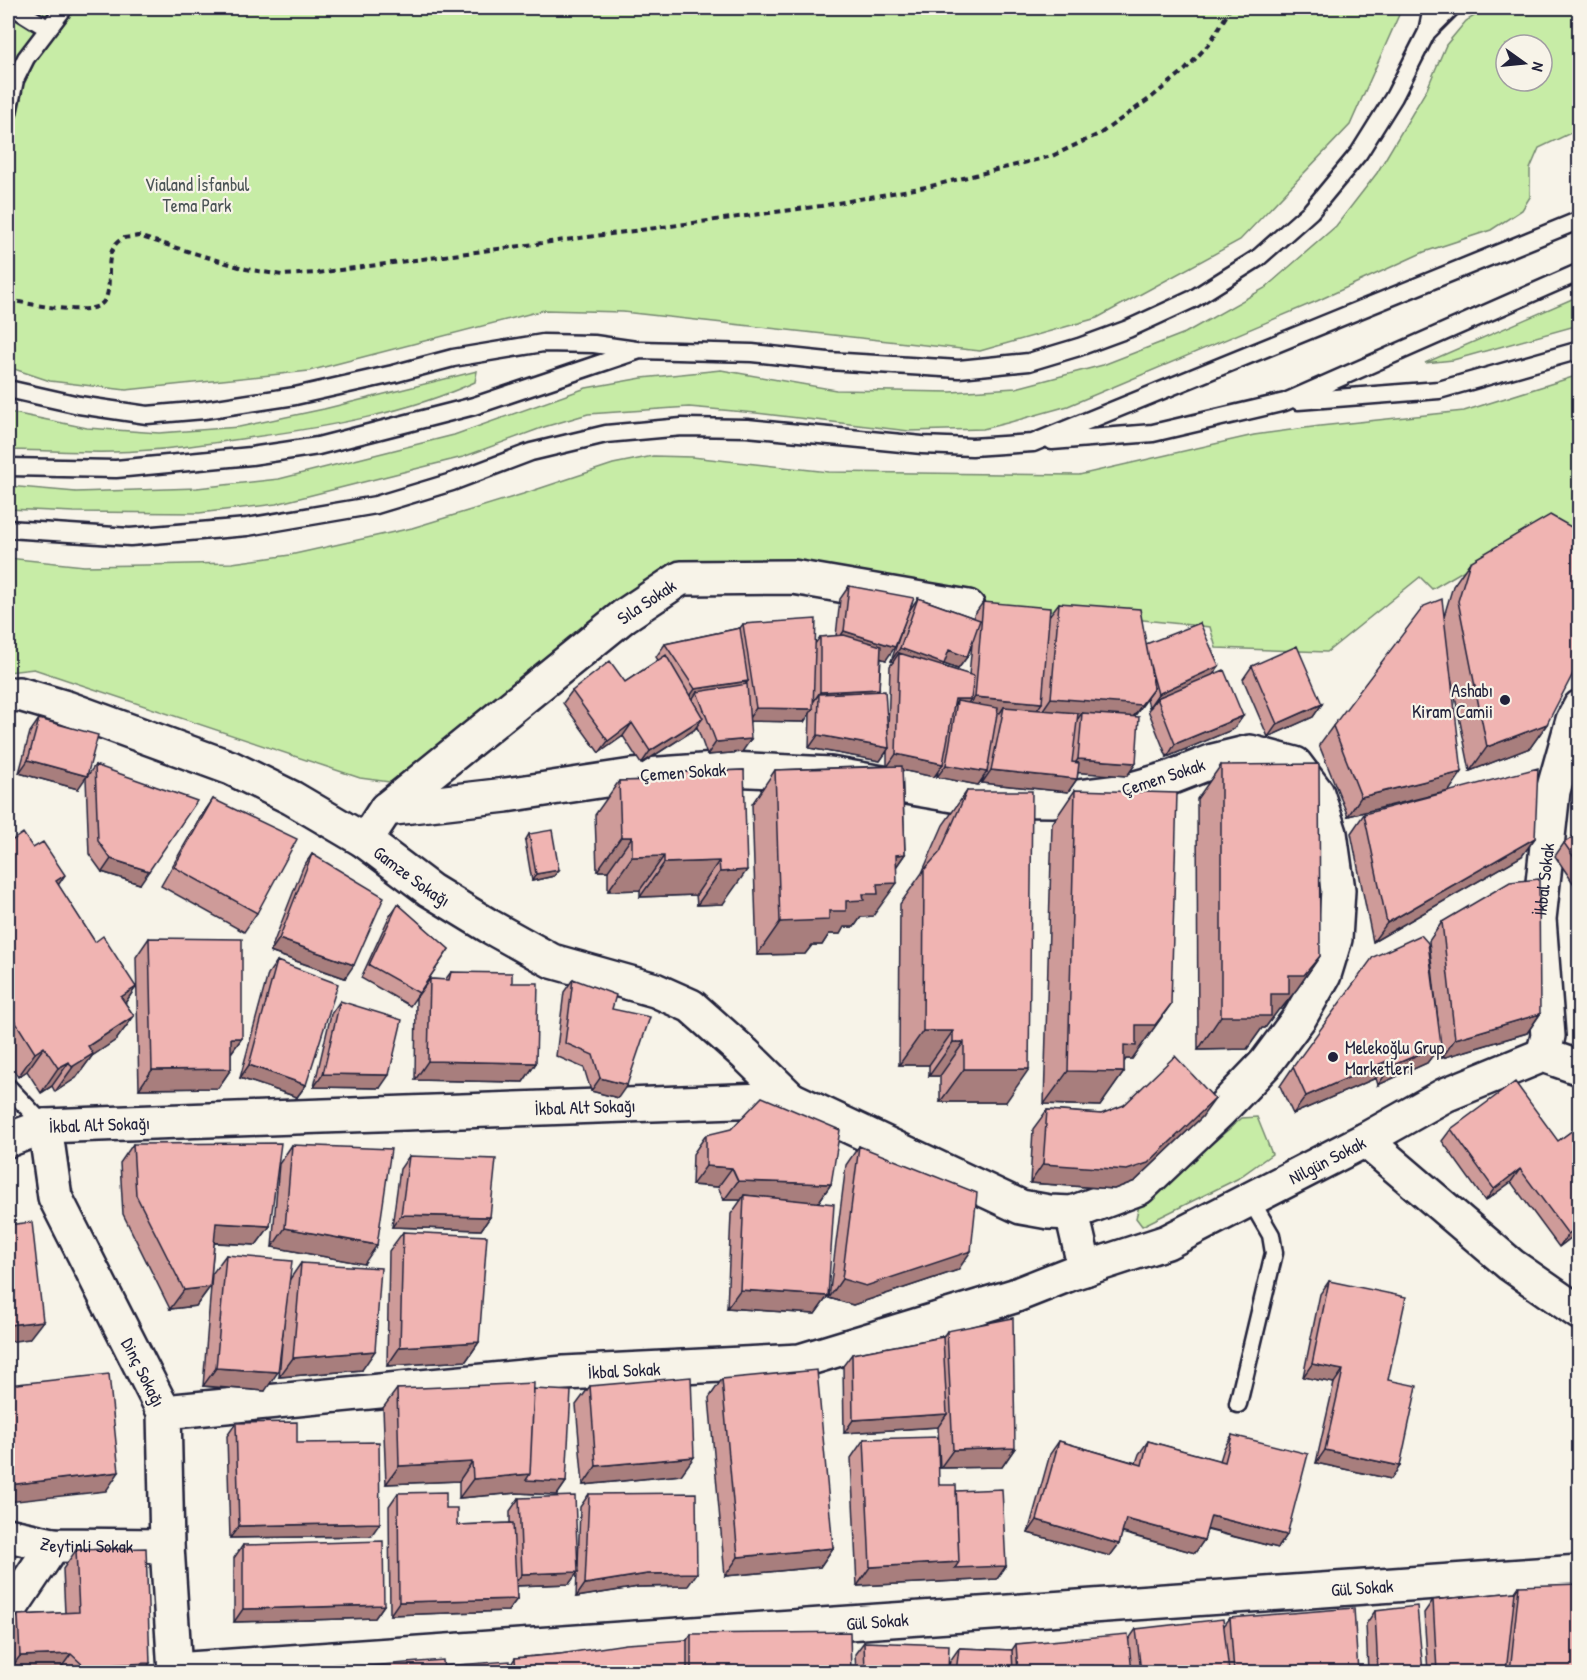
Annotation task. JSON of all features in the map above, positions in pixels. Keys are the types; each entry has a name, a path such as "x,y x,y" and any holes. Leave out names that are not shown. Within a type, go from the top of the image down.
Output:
{"street":[{"name":"Sıla Sokak","path":"386,809 624,616 681,578 793,577 968,607"},
{"name":"Gamze Sokağı","path":"8,695 19,694 67,708 231,768 292,798 364,841 430,890 552,961 655,990 691,1006 791,1099"},
{"name":"İkbal Sokak","path":"1543,1055 1548,1036 1540,908 1553,791 1573,720 1580,707"},
{"name":"Çemen Sokak","path":"386,809 506,795 632,776 730,769 830,774 976,799 1053,800 1125,791 1167,779 1213,761 1250,752 1294,764 1317,793 1330,833 1338,890 1335,939 1324,975 1300,1017 1265,1064 1219,1112 1139,1188"},
{"path":"364,841 386,809"},
{"path":"1543,1055 1580,1068"},
{"name":"Nilgün Sokak","path":"1079,1271 1167,1242 1365,1140 1445,1095 1543,1055"},
{"name":"İkbal Alt Sokağı","path":"8,1140 45,1126 791,1099 1021,1207 1048,1212 1072,1213 1139,1188"},
{"name":"Dinç Sokağı","path":"45,1126 55,1197 164,1412 167,1546 175,1671"},
{"path":"1365,1140 1511,1264 1580,1313"},
{"path":"1072,1213 1079,1271"},
{"name":"İkbal Sokak","path":"164,1412 564,1373 800,1361 1014,1296 1079,1271"},
{"name":"Zeytinli Sokak","path":"8,1535 53,1545 167,1546"},
{"path":"8,1612 53,1545"},
{"name":"Gül Sokak","path":"175,1671 1580,1572"}],"lane":[{"path":"15,8 47,28"},
{"path":"8,113 15,80 26,58 64,8"},
{"path":"8,389 79,405 147,416 295,396 453,358 543,343 594,344 640,350 752,353 828,362 959,369 1029,362 1128,328 1193,299 1258,258 1311,211 1359,153 1394,98 1426,33 1432,8"},
{"path":"1426,33 1450,8"},
{"path":"1034,443 1580,220"},
{"path":"1286,402 1580,272"},
{"path":"8,467 116,470 251,456 318,446 474,406 640,350"},
{"path":"8,529 130,537 247,527 376,504 452,482 531,452 606,434 671,428 747,428 962,447 1153,433 1286,402 1439,390 1580,350"},
{"path":"8,1087 45,1126"},
{"path":"1238,1404 1274,1253 1270,1235 1250,1199"}],"path":[{"path":"8,300 71,309 90,310 101,305 107,297 110,257 114,245 124,238 138,236 246,269 282,275 317,273 798,209 942,183 1052,156 1101,133 1152,97 1185,70 1209,44 1229,8"}],"green space":[{"name":"Vialand İsfanbul Tema Park","path":"8,8 1402,8 1350,125 1240,240 1097,318 980,351 623,312 544,310 309,371 126,390 50,381 8,367"},
{"path":"1487,8 1579,9 1579,126 1573,132 1539,148 1530,169 1530,197 1522,210 1491,230 1424,252 1317,301 1068,406 983,429 909,431 689,407 588,414 544,427 463,457 276,504 199,513 8,509 8,486 76,492 197,488 279,479 454,435 586,388 642,378 721,370 836,390 951,392 1016,388 1103,365 1185,333 1265,288 1336,226 1377,173 1427,89 1446,45 1466,21"},
{"path":"1579,296 1579,325 1453,360 1425,363"},
{"path":"477,371 475,382 449,393 395,410 309,429 201,445 148,450 100,452 8,450 8,412 87,428 159,433 239,427 324,409"},
{"path":"1579,375 1579,541 1545,523 1432,589 1420,577 1327,652 1216,648 1210,627 677,571 397,783 360,778 34,669 8,672 8,558 84,566 232,563 290,555 412,528 613,464 653,456 692,457 829,472 1079,475 1254,435 1464,411"},
{"path":"1257,1117 1272,1154 1237,1179 1142,1226 1136,1218 1139,1206 1242,1118"}],"building":[{"name":"Ashabı Kiram Camii","path":"1550,515 1580,532 1580,660 1547,724 1487,747 1458,601 1470,562"},
{"path":"849,586 914,598 895,647 844,631"},
{"path":"918,598 980,620 967,657 949,650 944,664 900,648"},
{"path":"1442,599 1462,772 1361,797 1333,726 1424,606"},
{"path":"983,602 1050,608 1042,703 975,697"},
{"path":"1059,603 1140,609 1154,688 1141,705 1051,698"},
{"path":"816,619 813,709 756,708 743,624"},
{"path":"1200,623 1219,666 1158,694 1146,644"},
{"path":"740,628 748,681 695,689 665,644"},
{"path":"844,635 881,646 879,689 820,692 820,637"},
{"path":"1297,646 1322,704 1277,724 1252,666"},
{"path":"899,653 974,676 971,699 955,699 943,764 896,754"},
{"path":"666,655 703,718 650,751 632,723 608,741 572,691 610,661 625,682"},
{"path":"1224,670 1243,716 1175,744 1157,698"},
{"path":"747,684 751,739 716,742 697,692"},
{"path":"885,691 889,748 818,735 819,694"},
{"path":"957,701 998,708 987,772 946,765"},
{"path":"1004,707 1078,713 1072,762 1079,763 1077,779 991,770"},
{"path":"1082,713 1139,717 1136,763 1078,759"},
{"path":"39,719 98,735 87,776 28,760"},
{"path":"1319,764 1320,956 1304,975 1289,975 1289,994 1271,994 1271,1016 1221,1016 1221,765"},
{"path":"95,765 197,801 149,871 111,859 98,841"},
{"path":"902,766 905,854 896,855 897,883 877,884 878,894 863,894 864,900 846,901 846,911 829,911 829,920 780,922 775,770"},
{"path":"1538,768 1535,838 1387,923 1364,814"},
{"path":"744,770 747,870 720,872 719,861 664,863 664,856 632,857 632,837 621,837 619,781 662,780 663,773"},
{"path":"1075,790 1177,793 1171,1004 1155,1025 1136,1025 1136,1046 1124,1045 1124,1072 1068,1071"},
{"path":"967,791 1032,791 1029,1069 964,1069 964,1042 953,1042 953,1031 923,1031 924,870 940,852"},
{"path":"213,799 297,839 257,913 174,867"},
{"path":"552,830 559,870 536,874 529,834"},
{"path":"8,831 13,840 23,833 33,848 43,842 65,875 56,881 95,942 103,936 136,987 121,997 134,1016 88,1046 93,1054 72,1067 69,1062 58,1068 44,1047 35,1053 8,1010"},
{"path":"1580,832 1580,866 1564,843"},
{"path":"312,854 384,897 354,965 279,939"},
{"path":"1539,879 1540,1014 1455,1039 1442,922 1510,882"},
{"path":"398,904 449,949 419,993 369,965"},
{"path":"1421,935 1428,943 1441,1045 1391,1066 1389,1060 1306,1096 1293,1067 1373,957"},
{"path":"149,938 242,939 242,1038 231,1038 231,1069 152,1070"},
{"path":"277,961 338,984 306,1085 249,1065"},
{"path":"451,972 512,973 512,983 538,983 536,1063 428,1061 430,979 449,980"},
{"path":"573,979 616,995 612,1009 650,1017 627,1085 600,1078 593,1055 565,1043"},
{"path":"340,1001 402,1020 389,1075 323,1074"},
{"path":"1175,1056 1215,1099 1148,1163 1127,1170 1043,1164 1047,1110 1101,1114 1124,1105"},
{"path":"1515,1082 1558,1141 1580,1125 1580,1225 1568,1234 1520,1169 1494,1189 1451,1129"},
{"path":"762,1097 840,1130 831,1184 738,1181 732,1168 706,1166 706,1135 731,1129"},
{"path":"281,1143 270,1226 216,1223 210,1287 184,1290 136,1195 133,1144"},
{"path":"292,1145 391,1149 377,1245 285,1228"},
{"path":"859,1146 977,1193 971,1251 866,1286 842,1279"},
{"path":"409,1156 496,1159 490,1217 401,1215"},
{"path":"744,1195 834,1204 828,1296 740,1290"},
{"path":"32,1222 43,1321 8,1325 8,1225"},
{"path":"403,1232 487,1236 479,1342 400,1347"},
{"path":"226,1255 292,1261 278,1372 216,1368"},
{"path":"301,1263 381,1268 375,1351 293,1358"},
{"path":"1329,1281 1406,1297 1388,1380 1417,1386 1400,1466 1325,1450 1343,1370 1312,1364"},
{"path":"1013,1318 1015,1448 953,1450 947,1331"},
{"path":"943,1337 947,1414 853,1420 852,1354"},
{"path":"817,1370 833,1548 738,1557 722,1379"},
{"path":"109,1374 119,1472 8,1485 8,1385"},
{"path":"691,1377 694,1457 596,1466 590,1386"},
{"path":"534,1383 530,1474 473,1479 472,1462 399,1466 397,1389"},
{"path":"534,1389 571,1391 566,1482 526,1480 530,1474"},
{"path":"297,1422 297,1443 379,1442 380,1523 239,1526 236,1423"},
{"path":"1232,1435 1308,1454 1287,1535 1211,1516 1204,1540 1126,1519 1119,1544 1037,1520 1059,1441 1142,1465 1148,1441 1225,1462"},
{"path":"938,1437 939,1485 956,1485 959,1562 870,1567 864,1439"},
{"path":"1002,1489 1006,1566 955,1568 959,1562 956,1491"},
{"path":"446,1492 446,1508 457,1508 457,1525 513,1523 517,1599 399,1602 398,1493"},
{"path":"696,1493 697,1573 647,1574 585,1584 589,1494"},
{"path":"575,1496 578,1572 522,1574 519,1498"},
{"path":"383,1541 384,1605 243,1609 243,1545"},
{"path":"146,1548 150,1663 84,1666 71,1654 20,1656 18,1615 79,1612 76,1550"},
{"path":"1580,1584 1580,1672 1510,1672 1519,1586"},
{"path":"1515,1592 1506,1672 1437,1672 1433,1600"},
{"path":"1417,1606 1423,1672 1378,1672 1375,1611"},
{"path":"1354,1608 1358,1672 1234,1672 1230,1618"},
{"path":"1223,1619 1229,1672 1141,1672 1136,1629"},
{"path":"850,1632 851,1672 691,1672 691,1634"},
{"path":"1128,1634 1132,1672 1018,1672 1016,1644"},
{"path":"687,1640 687,1672 516,1672 515,1658 626,1644"},
{"path":"864,1642 949,1645 948,1672 865,1672"},
{"path":"959,1648 1012,1650 1013,1672 956,1672"},
{"path":"443,1660 444,1672 359,1672 358,1667"},
{"path":"510,1661 510,1672 444,1672 444,1666"},
{"path":"345,1664 345,1672 246,1672 246,1669"},
{"path":"140,1671 140,1672 55,1672"}],"place":[{"name":"Ashabı Kiram Camii","path":"1505,700"},
{"name":"Melekoğlu Grup Marketleri","path":"1333,1057"}]}
